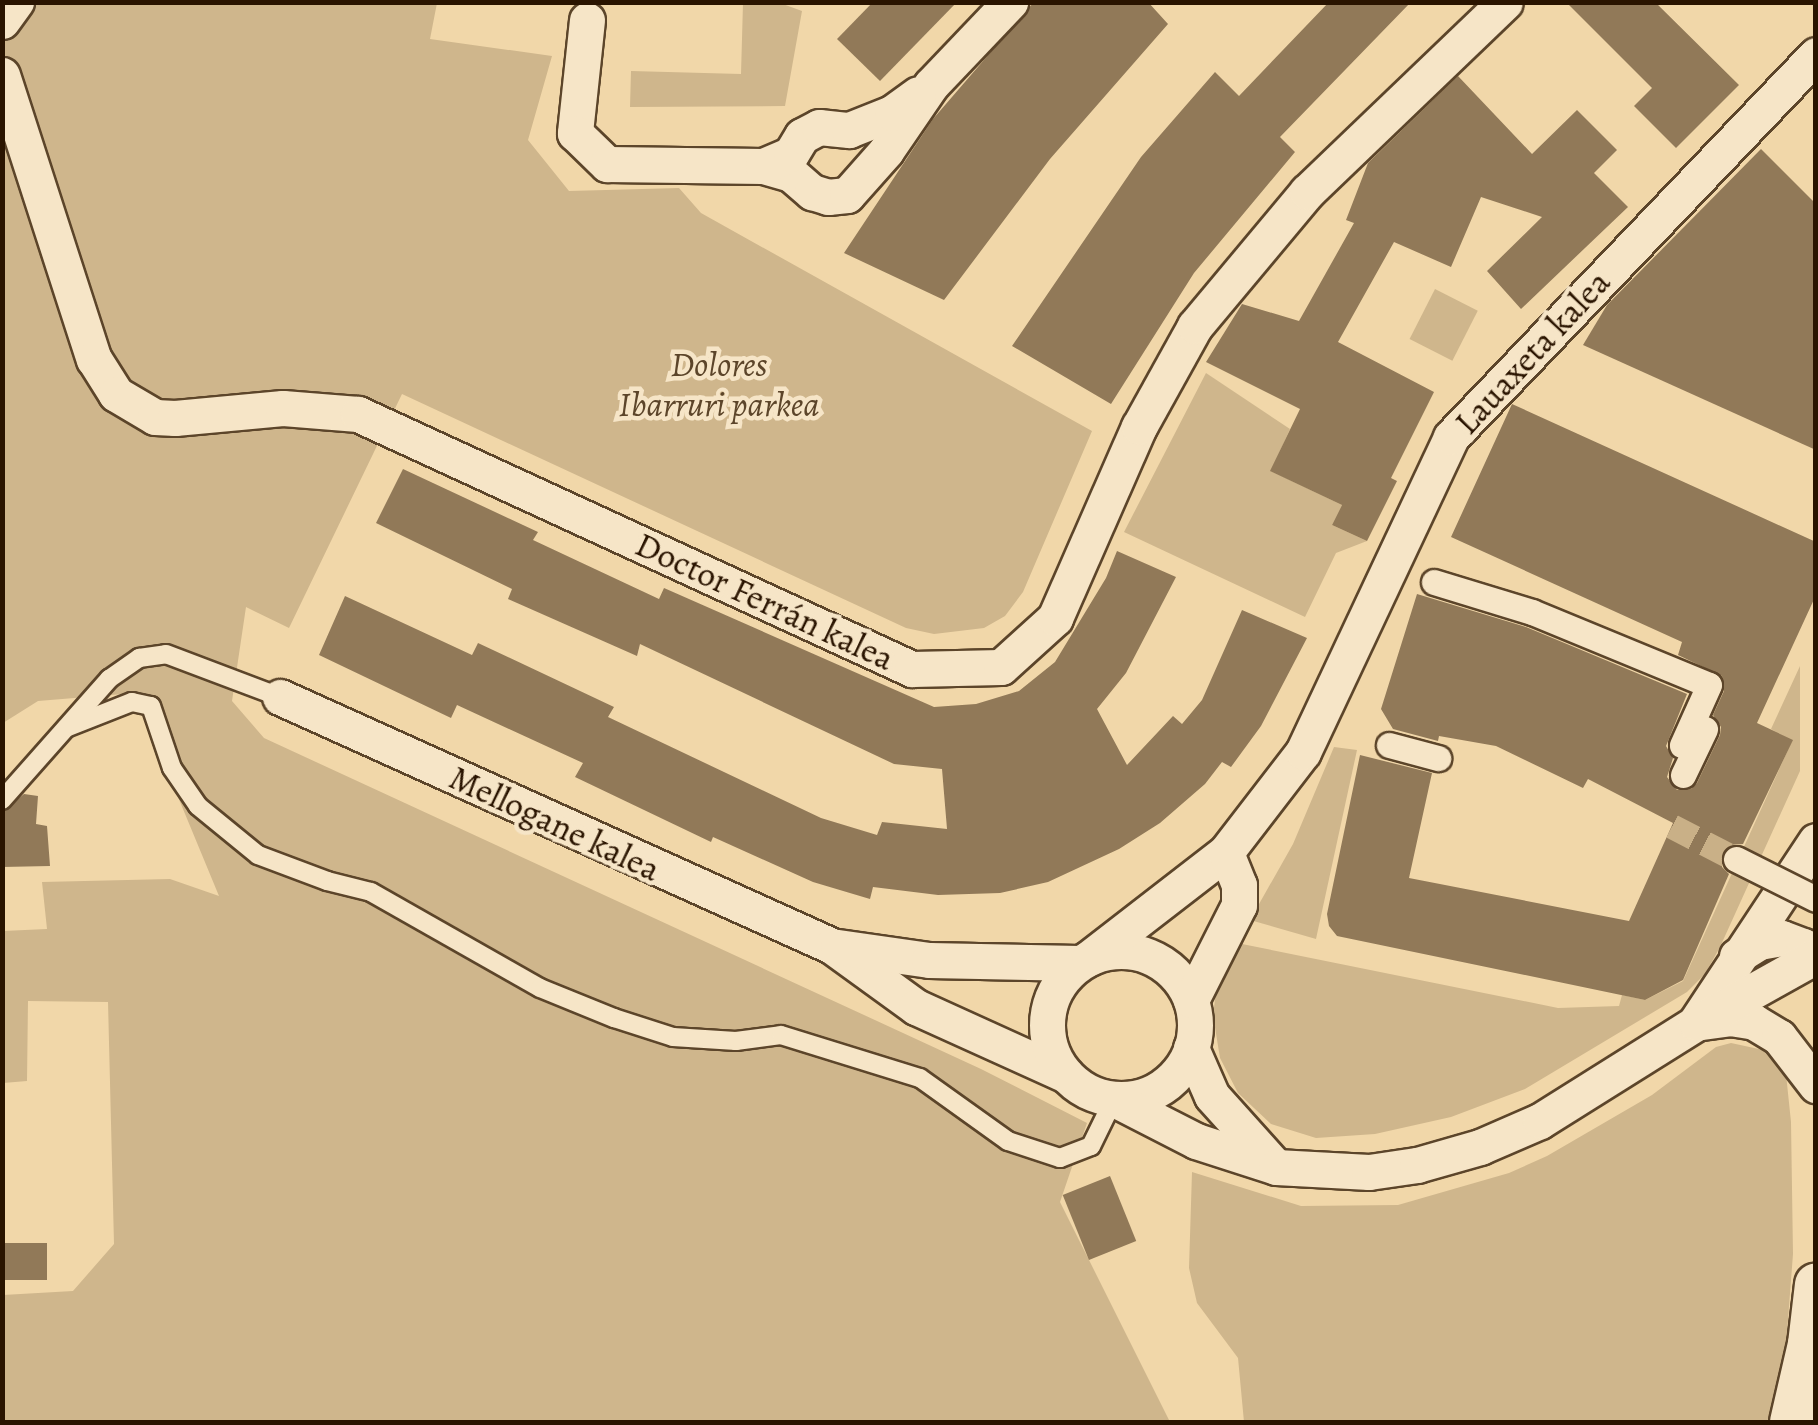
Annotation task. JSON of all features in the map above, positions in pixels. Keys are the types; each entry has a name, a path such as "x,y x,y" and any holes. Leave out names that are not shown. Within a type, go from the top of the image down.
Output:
{"street":[{"path":"2,22 16,2"},
{"path":"587,20 575,133 607,164 764,166 791,174 812,192 828,197 847,195 886,152 932,85 1010,2"},
{"name":"Doctor Ferrán kalea","path":"2,76 94,359 116,394 155,416 175,418 283,408 358,414 912,669 1001,667 1055,618 1140,427 1195,326 1306,192 1504,2"},
{"name":"Lauaxeta kalea","path":"1084,960 1226,852 1303,752 1450,437 1816,54"},
{"path":"764,166 791,154 802,136 819,127 849,130 892,113 932,85"},
{"path":"1434,582 1472,589 1709,685 1682,745"},
{"path":"1683,775 1726,684"},
{"name":"Mellogane kalea","path":"280,697 832,946 916,1007 1066,1075"},
{"path":"1696,1023 1816,841"},
{"path":"1191,1000 1238,905 1240,885 1226,852"},
{"path":"1736,859 1816,898"},
{"path":"1276,1166 1212,1096 1192,1048 1191,1000 1179,978 1161,962 1138,953 1113,951 1084,960 1056,989 1049,1011 1048,1034 1054,1056 1066,1075 1089,1092 1114,1099 1196,1141 1276,1166 1370,1172 1416,1165 1480,1147 1540,1121 1696,1023 1815,957 1803,946 1782,938 1760,942 1734,960"},
{"name":"Mellogane kalea","path":"832,946 929,960 1084,960"},
{"path":"1696,1023 1730,1018 1754,1022 1779,1037 1816,1084"},
{"path":"1114,1099 1139,1097 1162,1087 1180,1070 1192,1048"},
{"path":"1791,1422 1809,1344 1816,1284"}],"lane":[{"path":"2,800 109,679 139,658 166,654 280,697"},
{"path":"66,728 132,702 151,706 172,768 198,806 258,855 302,873 371,892 540,988 614,1018 672,1037 736,1041 782,1035 920,1078 1008,1141 1060,1158 1092,1146 1114,1099"}],"green space":[{"name":"Dolores Ibarruri parkea","path":"3,3 437,3 430,39 552,56 528,140 569,191 679,188 701,213 1092,431 1023,592 1005,616 984,628 934,634 906,628 402,394 289,628 246,607 232,701 264,738 981,1069 1087,1123 1060,1202 1170,1422 3,1422 3,1295 73,1291 114,1244 108,1002 28,1001 27,1081 3,1083 3,931 47,929 42,882 170,879 219,896 135,693 38,701 3,723"},
{"path":"743,3 780,3 802,11 785,106 630,107 631,71 741,74"},
{"path":"1435,289 1478,311 1452,361 1410,339"},
{"path":"1206,373 1290,429 1271,471 1342,505 1332,525 1367,541 1336,553 1305,617 1124,532"},
{"path":"1800,666 1800,771 1720,947 1705,974 1687,992 1525,1089 1451,1117 1375,1134 1316,1138 1271,1124 1238,1093 1220,1058 1213,1015 1218,977 1237,943 1558,1008 1619,1006 1622,995 1645,1000 1683,981 1792,741 1771,729"},
{"path":"1334,747 1357,750 1316,939 1250,920 1293,844"},
{"path":"1731,1043 1768,1051 1786,1074 1791,1122 1793,1254 1784,1372 1767,1422 1244,1422 1238,1358 1197,1303 1189,1268 1192,1172 1301,1206 1398,1205 1509,1173 1547,1156 1652,1095 1716,1047"}],"building":[{"path":"873,2 957,2 880,81 837,39"},
{"path":"1034,2 1148,2 1168,24 1050,159 944,300 844,253 933,119"},
{"path":"1329,2 1411,2 1280,137 1295,152 1194,273 1111,404 1012,346 1141,157 1215,72 1239,96"},
{"path":"1566,2 1655,2 1739,85 1676,148 1634,106 1652,88"},
{"path":"1458,76 1532,154 1577,110 1617,150 1594,173 1628,207 1521,309 1487,271 1542,217 1481,197 1451,267 1394,242 1338,342 1434,392 1391,478 1397,481 1367,541 1332,525 1342,505 1270,471 1300,409 1206,362 1242,304 1299,321 1354,223 1346,220 1368,163"},
{"path":"1761,149 1816,204 1816,450 1583,345 1607,305"},
{"path":"1512,404 1816,542 1816,595 1757,723 1793,740 1743,844 1728,845 1721,853 1722,867 1729,874 1683,980 1645,1000 1337,936 1329,926 1327,914 1360,755 1432,773 1409,878 1629,921 1673,823 1588,779 1583,788 1496,746 1439,736 1438,741 1393,729 1381,709 1417,594 1526,627 1687,694 1666,746 1673,758 1667,777 1677,790 1691,789 1697,783 1720,735 1721,727 1713,715 1724,691 1722,676 1678,655 1682,642 1451,537"},
{"path":"403,469 538,532 533,540 659,599 664,588 934,707 976,704 1019,691 1055,662 1106,578 1117,551 1176,577 1126,673 1097,709 1127,765 1173,716 1182,724 1202,700 1242,610 1307,638 1261,726 1231,767 1222,762 1205,784 1160,823 1119,849 1048,882 1000,893 938,895 873,887 870,899 813,882 713,837 711,842 575,777 583,763 457,705 451,718 319,655 345,596 472,655 478,643 614,707 608,717 821,818 877,835 882,822 947,829 942,769 894,764 640,644 637,656 508,599 512,589 376,523"},
{"path":"24,794 38,796 36,824 47,826 50,866 2,867 2,812"},
{"path":"1110,1176 1136,1241 1089,1260 1063,1195"},
{"path":"2,1243 47,1243 47,1280 2,1280"}],"tunnel":[{"path":"1672,826 1736,859"}]}
